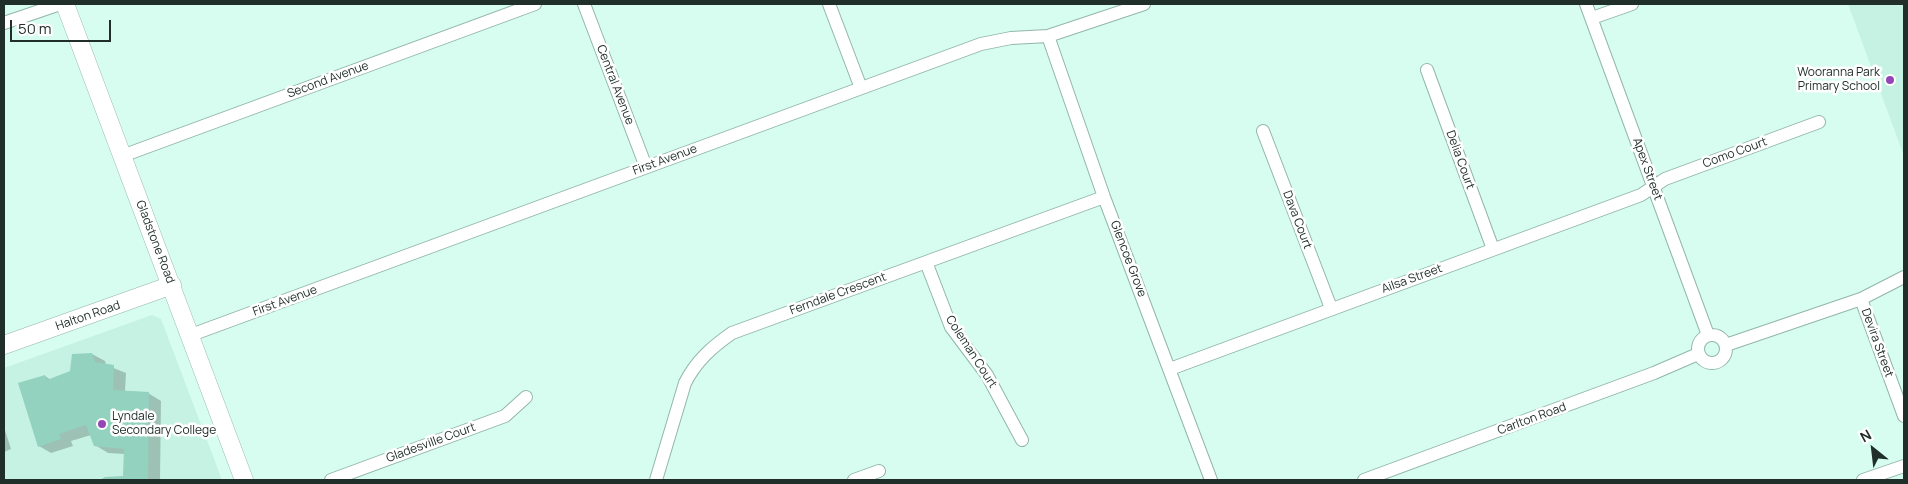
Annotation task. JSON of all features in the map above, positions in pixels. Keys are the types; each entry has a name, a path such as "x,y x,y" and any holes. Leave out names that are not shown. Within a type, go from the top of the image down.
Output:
{"main road":[{"name":"Gladstone Road","path":"65,4 244,480"},
{"name":"Halton Road","path":"4,345 172,285"}],"street":[{"path":"4,23 60,4"},
{"name":"Second Avenue","path":"122,156 535,4"},
{"name":"Central Avenue","path":"584,4 646,167"},
{"path":"829,4 861,88"},
{"name":"First Avenue","path":"191,335 981,44 1011,38 1048,36 1144,4"},
{"name":"Apex Street","path":"1586,4 1708,335"},
{"path":"1592,18 1632,4"},
{"name":"Glencoe Grove","path":"1048,36 1104,197 1211,480"},
{"name":"Delia Court","path":"1427,70 1493,249"},
{"name":"Como Court","path":"1653,186 1665,179 1819,122"},
{"name":"Dava Court","path":"1263,131 1331,308"},
{"name":"Ailsa Street","path":"1170,369 1641,195 1653,186"},
{"name":"Ferndale Crescent","path":"656,480 685,383 706,353 732,333 1104,197"},
{"name":"Coleman Court","path":"926,262 951,327 987,375 1022,440"},
{"path":"1726,345 1861,299 1904,277"},
{"name":"Devira Street","path":"1861,299 1904,416"},
{"path":"1708,335 1718,336 1726,345 1725,354 1718,362 1708,363 1698,354 1698,344 1708,335"},
{"name":"Carlton Road","path":"1364,480 1654,374 1698,354"},
{"name":"Gladesville Court","path":"331,480 505,416 526,397"},
{"path":"1863,480 1904,466"},
{"path":"854,480 879,471"}],"shaded area":[{"name":"Wooranna Park Primary School","path":"1848,4 1904,4 1904,156"},
{"name":"Lyndale Secondary College","path":"152,315 161,319 222,480 4,480 4,368"}],"building":[{"path":"92,353 95,362 114,365 113,390 149,392 148,480 100,480 105,477 123,476 124,449 94,446 86,425 59,434 61,439 38,447 18,383 45,375 47,380 70,371 72,354"}],"place":[{"name":"Wooranna Park Primary School","path":"1890,80"},
{"name":"Lyndale Secondary College","path":"102,424"}]}
